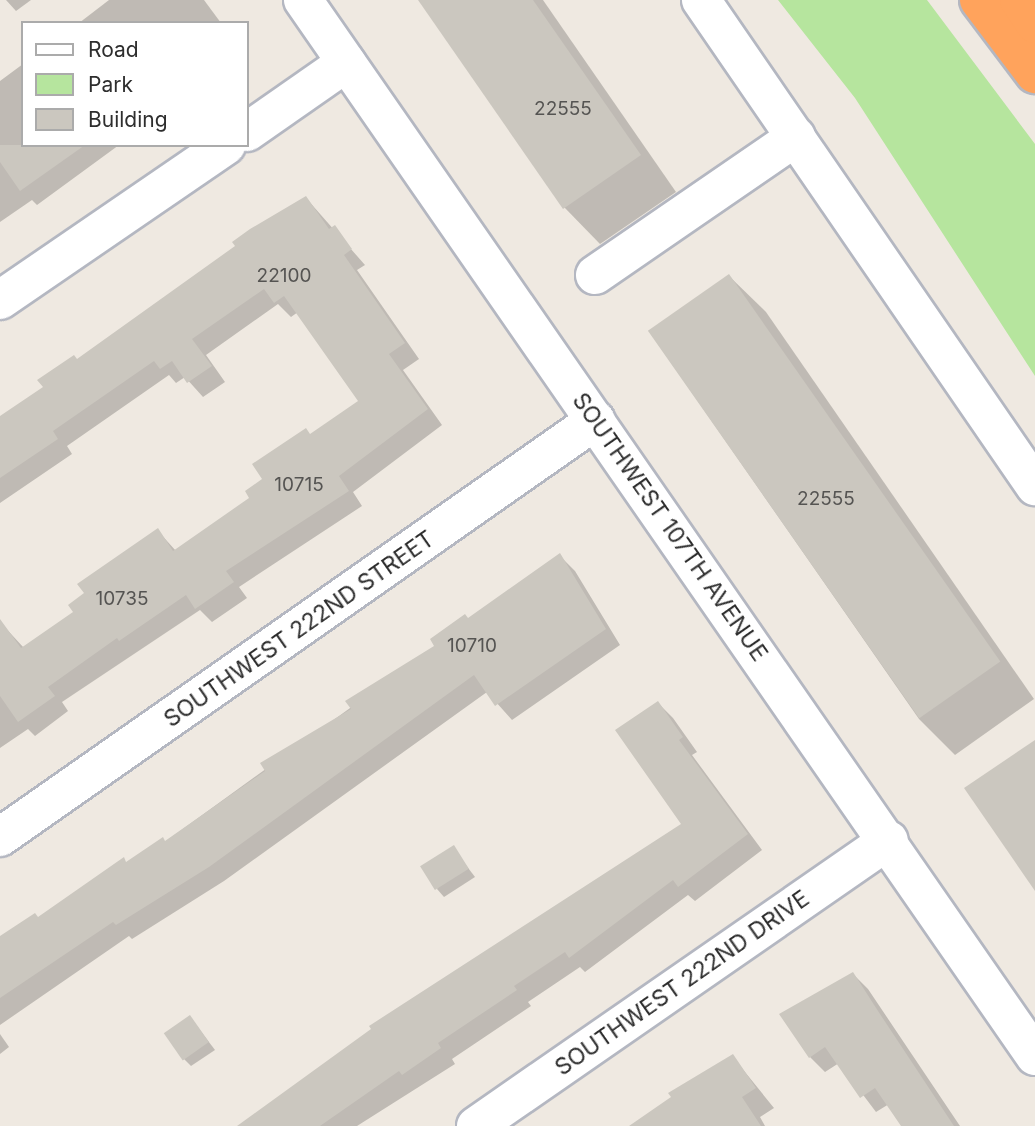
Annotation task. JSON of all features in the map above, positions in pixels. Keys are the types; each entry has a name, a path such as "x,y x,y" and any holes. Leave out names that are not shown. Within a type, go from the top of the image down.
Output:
{"highway":[{"path":"979,0 1035,74"},
{"path":"1018,0 1035,24"}],"street":[{"name":"SOUTHWEST 107TH AVENUE","path":"303,0 888,840 1035,1056"},
{"path":"701,0 1035,486"},
{"path":"248,131 346,63"},
{"path":"595,275 796,137"},
{"path":"0,300 223,147"},
{"name":"SOUTHWEST 222ND STREET","path":"0,837 596,420"},
{"name":"SOUTHWEST 222ND DRIVE","path":"476,1126 888,840"}],"green space":[{"path":"778,0 927,0 1035,144 1035,376 855,98"}],"building":[{"path":"418,0 533,0 641,155 563,209"},
{"path":"0,145 82,147 20,191 0,162"},
{"path":"306,196 329,229 335,225 352,249 344,255 405,343 389,354 428,409 339,476 349,491 226,571 234,582 195,609 186,595 119,641 117,638 48,687 55,696 18,722 0,696 0,619 21,648 73,612 68,605 84,593 77,584 158,528 173,551 249,498 245,491 262,479 252,464 306,428 310,434 358,401 284,296 274,303 264,289 192,339 212,366 187,383 172,361 160,369 154,361 53,431 58,439 0,478 0,416 43,387 37,380 74,355 77,359 235,246 232,242 250,229"},
{"path":"729,274 1000,661 919,718 648,331"},
{"path":"560,553 606,629 495,706 474,675 209,867 116,925 113,922 0,998 0,936 35,913 38,917 124,857 126,862 163,837 165,841 265,771 260,763 351,709 345,701 434,646 430,639 465,614 468,618"},
{"path":"658,701 683,737 679,740 748,834 678,887 673,880 569,958 565,952 514,986 517,990 438,1043 441,1048 402,1075 399,1071 320,1126 237,1126 371,1029 369,1026 681,824 615,730"},
{"path":"1035,740 1035,891 964,788"},
{"path":"454,845 469,869 435,890 420,866"},
{"path":"853,972 954,1126 901,1126 875,1088 860,1098 825,1047 809,1058 779,1014"},
{"path":"190,1015 209,1042 183,1060 164,1033"},
{"path":"733,1054 756,1088 742,1097 761,1126 629,1126 671,1097 668,1093"}]}
